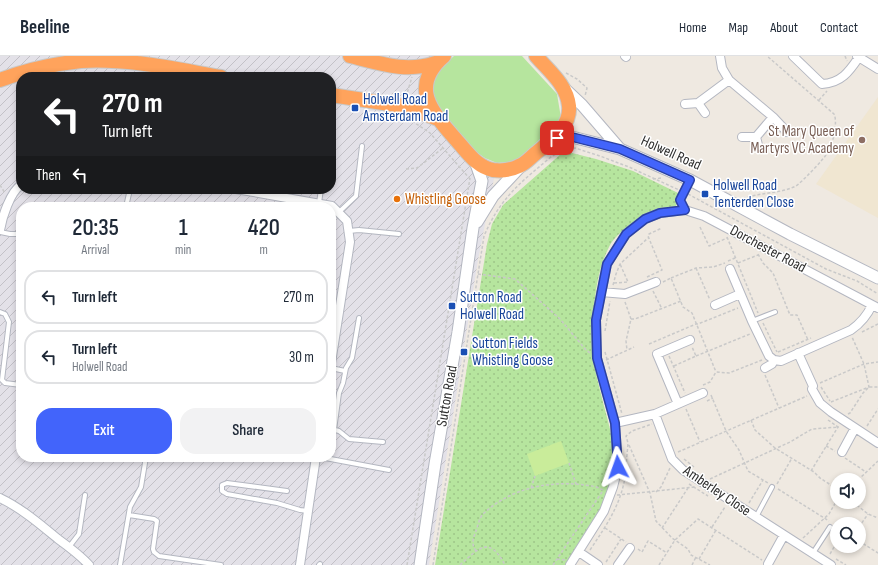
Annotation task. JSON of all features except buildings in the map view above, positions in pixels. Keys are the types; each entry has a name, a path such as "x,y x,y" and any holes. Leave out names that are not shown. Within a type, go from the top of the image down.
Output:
{"highway":[{"path":"350,56 384,64 414,68 424,67 440,60"},
{"path":"440,60 428,78 425,92 426,99 438,119 475,161 488,169 495,170 511,169 521,166 560,132 568,118 569,104 562,86 536,56"},
{"path":"27,72 44,67 75,62 98,61 141,64 190,72"},
{"path":"0,80 16,75"},
{"path":"336,96 403,106 438,119"}],"street":[{"path":"720,56 722,68 729,80 773,117 787,132"},
{"path":"793,56 822,84 840,80 851,69 858,56 878,69"},
{"path":"685,104 698,103 729,80"},
{"path":"562,86 582,105 620,149"},
{"path":"698,103 705,113"},
{"path":"742,137 756,137 773,117"},
{"name":"Holwell Road","path":"549,142 557,138 572,137 620,149 690,180 790,234 878,278"},
{"path":"756,137 758,145"},
{"name":"Sutton Road","path":"420,565 435,464 458,332 473,228 482,181 475,161"},
{"name":"Sutton Road","path":"473,228 493,196 521,166"},
{"path":"0,231 10,199 16,190"},
{"path":"282,194 315,202"},
{"path":"336,209 347,221 350,242 336,331"},
{"name":"Dorchester Road","path":"570,565 604,511 607,493 618,467 615,423 597,358 596,320 607,264 626,234 645,219 660,213 685,210 704,216 729,228 875,306"},
{"path":"730,269 740,294 756,319 774,356 781,361 851,330 860,324 875,306"},
{"path":"601,292 626,293 655,283"},
{"path":"713,304 740,294"},
{"path":"677,400 657,354 690,340"},
{"path":"798,353 813,386 812,389 820,403 831,412 840,424 855,428 878,443"},
{"path":"765,372 772,364 774,356"},
{"path":"615,423 656,418 677,400 705,393"},
{"name":"Amberley Close","path":"656,418 674,454 672,459 683,470 831,565"},
{"path":"842,452 855,428"},
{"path":"300,565 315,462"},
{"path":"0,498 18,508 69,547 89,565"},
{"path":"768,564 784,535"},
{"path":"618,565 630,548"},
{"path":"579,552 586,558 602,564"}],"lane":[{"path":"339,212 356,196 362,146"},
{"path":"685,210 680,200 690,180"},
{"path":"349,231 358,230 399,234"},
{"path":"0,231 16,234"},
{"path":"0,312 5,314 9,322 2,380 5,384 16,385"},
{"path":"756,319 775,312"},
{"path":"336,405 338,393 343,384 345,371 352,358 359,318"},
{"path":"336,369 345,371"},
{"path":"336,431 339,431 349,439 383,442"},
{"path":"336,460 389,470"},
{"path":"120,565 130,507 141,487 145,462"},
{"path":"287,491 227,483 222,486 222,491 227,494 277,503 308,511"},
{"path":"755,517 773,487"},
{"path":"69,547 79,534 85,495"},
{"path":"129,515 154,519 157,521 153,549 159,556 221,565"},
{"path":"812,553 830,527"}],"path":[{"path":"739,206 743,199 798,185 828,153 832,140 836,118 834,114 767,56"},
{"path":"564,71 577,78 587,88 582,105"},
{"path":"433,565 484,236 490,222 502,203 517,186 550,157 563,149 572,137"},
{"path":"406,169 417,168 443,148"},
{"path":"563,149 576,148 607,159 629,167 659,182 684,192 826,269 857,281 878,294"},
{"path":"407,565 470,178"},
{"path":"700,226 709,246 727,237 732,240"},
{"path":"604,333 616,274 620,264 648,238 649,234 662,228"},
{"path":"648,238 662,270"},
{"path":"727,238 738,263 756,319 774,356"},
{"path":"738,263 758,254 763,263 773,273 790,315 797,315 808,340"},
{"path":"662,309 655,283 696,268 714,268 736,258"},
{"path":"614,283 628,282 620,264"},
{"path":"696,268 713,304"},
{"path":"478,274 514,279 560,319 586,350 597,358"},
{"path":"671,278 684,307 692,313 716,372"},
{"path":"626,293 625,305 631,319 626,341 627,350"},
{"path":"631,319 681,301"},
{"path":"649,344 696,324 740,308"},
{"path":"869,387 864,364 852,336 878,324"},
{"path":"685,329 696,356"},
{"path":"674,366 751,334"},
{"path":"716,372 729,373 774,356 815,337"},
{"path":"662,339 686,393 677,400"},
{"path":"605,347 606,360 622,414"},
{"path":"606,360 634,347"},
{"path":"878,362 864,364 818,383 831,403 869,387 878,387"},
{"path":"705,393 716,372"},
{"path":"765,372 779,408"},
{"path":"812,471 840,424 869,387"},
{"path":"674,454 814,392"},
{"path":"705,393 712,398 726,431"},
{"path":"705,393 712,398"},
{"path":"686,409 700,442"},
{"path":"867,426 878,409"},
{"path":"656,418 626,436 650,492 656,521 674,540 688,549 691,555 710,565"},
{"path":"751,420 756,430 776,448 830,484"},
{"path":"553,565 601,492 621,496 698,488 707,478 710,479 790,442 812,429 840,424"},
{"path":"586,558 607,524 621,496 625,482 628,443"},
{"path":"674,454 680,456 696,469"},
{"path":"773,487 792,458"},
{"path":"865,473 878,461"},
{"path":"569,463 576,484"},
{"path":"656,492 661,487 670,468"},
{"path":"531,488 535,476"},
{"path":"749,503 763,480"},
{"path":"476,551 473,547 473,538 482,515 503,499 531,488 568,483 599,487 607,493"},
{"path":"662,528 688,488"},
{"path":"712,528 725,507"},
{"path":"798,544 803,537 829,514 832,509"},
{"path":"862,509 868,514 878,518"},
{"path":"659,565 674,540 698,519 768,564"},
{"path":"699,559 716,530"},
{"path":"602,564 622,539"},
{"path":"866,545 878,553"},
{"path":"460,565 476,551 484,547 490,548 499,555 505,565"},
{"path":"692,565 696,557"}],"shaded area":[{"path":"0,56 454,56 437,71 485,158 497,163 478,260 429,565 0,565"},
{"name":"St Mary Queen of Martyrs VC Academy","path":"878,97 878,218 816,184"}],"green space":[{"path":"454,56 522,56 557,94 561,118 521,157 510,162 497,163 485,158 475,151 432,100 431,81 437,71"},
{"path":"562,153 572,153 596,159 633,171 680,194 676,206 643,216 618,235 610,245 604,257 600,271 594,313 594,360 597,380 613,444 614,464 610,487 593,522 565,565 435,565 487,244 492,224 503,205"},
{"path":"561,441 569,463 535,476 527,454"}],"place":[{"name":"Holwell Road Amsterdam Road","path":"355,108"},
{"name":"St Mary Queen of Martyrs VC Academy","path":"862,140"},
{"name":"Holwell Road Tenterden Close","path":"705,194"},
{"name":"Whistling Goose","path":"397,199"},
{"name":"Sutton Road Holwell Road","path":"452,306"},
{"name":"Sutton Fields Whistling Goose","path":"464,352"}],"route":[{"path":"557,138 572,137 620,149 690,180 680,200 685,210 660,213 645,219 626,234 607,264 596,320 597,358 615,423 618,467"}]}
